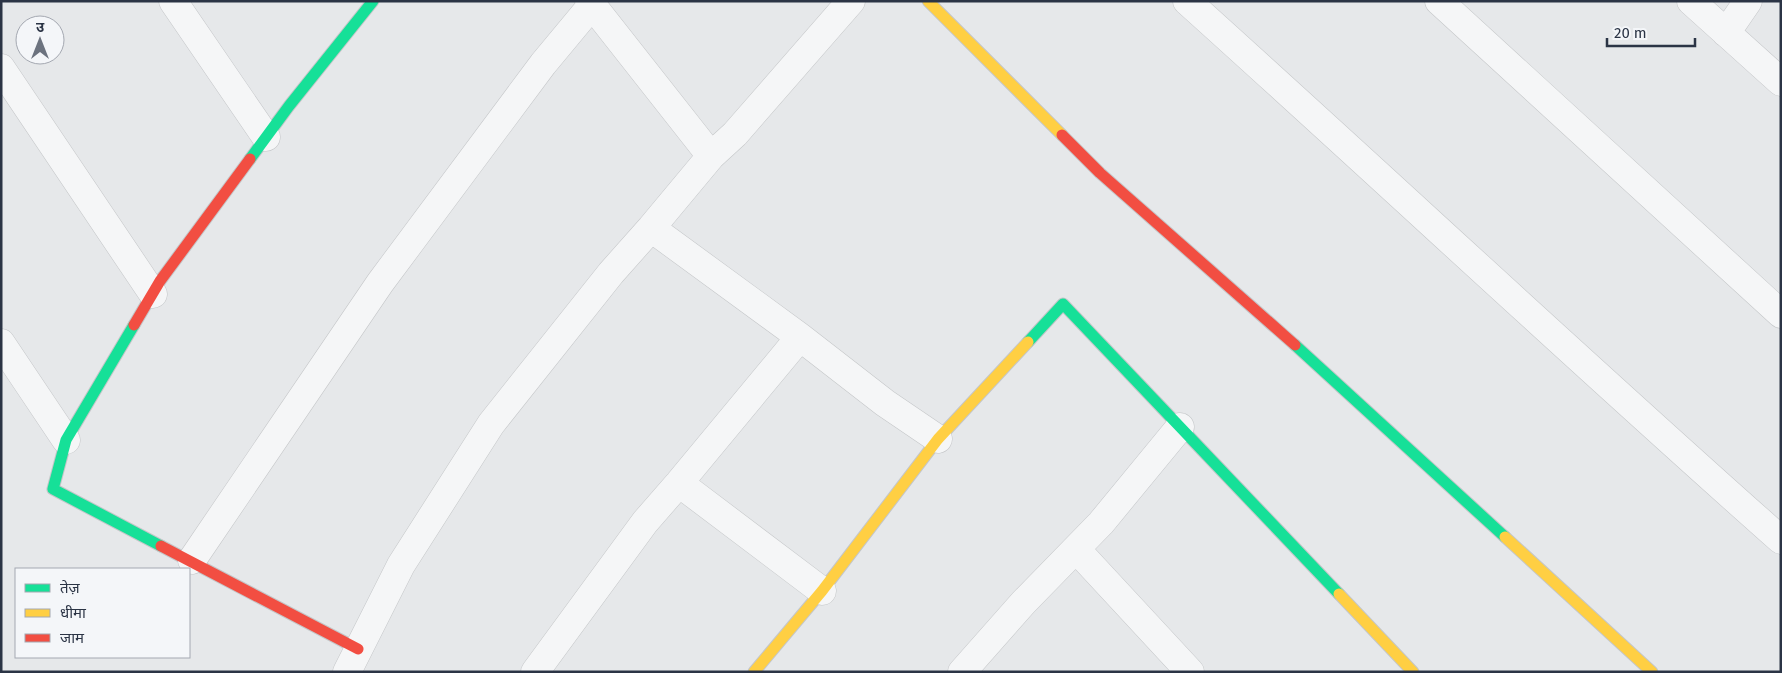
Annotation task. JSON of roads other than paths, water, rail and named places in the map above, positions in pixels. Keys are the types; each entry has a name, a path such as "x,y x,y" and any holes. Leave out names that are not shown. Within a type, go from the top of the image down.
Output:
{"street":[{"path":"173,1 266,137"},
{"path":"372,2 266,137 160,281 66,440 54,489 192,560 353,660 401,564 491,424 611,273 710,156 735,134 851,1"},
{"path":"928,1 1100,173 1311,359 1652,672"},
{"path":"1187,1 1667,439 1781,540"},
{"path":"1439,1 1781,314"},
{"path":"1691,1 1781,82"},
{"path":"1726,33 1748,1"},
{"path":"192,560 380,283 590,3 710,156"},
{"path":"1,68 153,294"},
{"path":"651,228 800,337 885,403 938,440"},
{"path":"754,672 822,591 938,440 1063,304 1413,672"},
{"path":"535,672 645,522 800,337"},
{"path":"1,343 66,440"},
{"path":"962,672 1023,603 1101,523 1180,427"},
{"path":"679,483 822,591"},
{"path":"1076,549 1190,672"}]}
